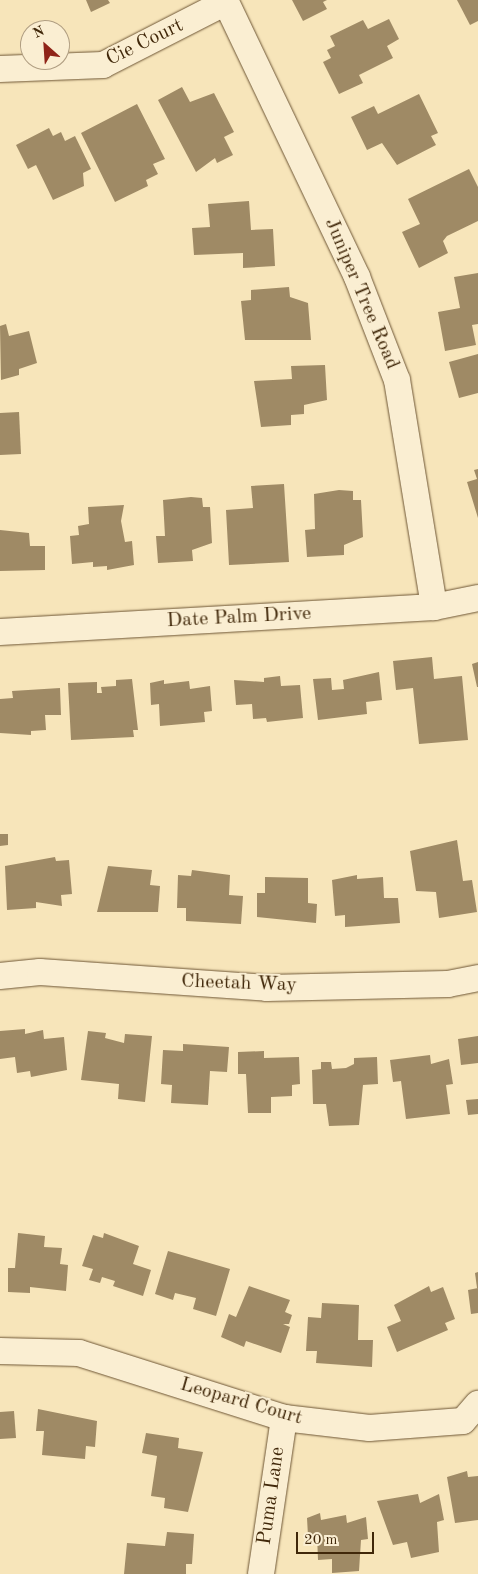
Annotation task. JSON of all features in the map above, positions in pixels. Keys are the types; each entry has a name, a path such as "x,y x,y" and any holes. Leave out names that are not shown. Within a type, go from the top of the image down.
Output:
{"street":[{"name":"Cie Court","path":"0,69 103,65 225,1"},
{"name":"Juniper Tree Road","path":"225,1 357,277 397,380 434,607"},
{"name":"Date Palm Drive","path":"0,632 434,607 478,598"},
{"name":"Cheetah Way","path":"0,976 40,972 268,988 448,984 478,978"},
{"name":"Leopard Court","path":"0,1351 79,1353 284,1418 369,1428 463,1421 478,1404"},
{"name":"Puma Lane","path":"261,1574 284,1418"}],"building":[{"path":"86,0 108,0 110,3 91,12"},
{"path":"292,0 327,0 323,2 327,9 303,21"},
{"path":"457,0 478,0 478,21 470,25"},
{"path":"389,19 399,39 387,46 393,58 359,75 363,83 339,94 323,62 331,58 327,50 335,46 330,36 363,20 368,29"},
{"path":"182,87 190,102 214,93 234,132 224,137 233,155 217,163 215,158 196,172 158,100"},
{"path":"419,94 438,133 431,136 436,145 397,165 382,143 367,150 351,117 374,106 378,114"},
{"path":"137,104 165,159 153,164 158,174 146,180 148,186 115,202 81,133"},
{"path":"49,128 53,136 61,132 65,141 75,136 91,169 83,173 84,186 53,200 36,165 28,169 16,145"},
{"path":"469,169 478,187 478,221 447,236 443,241 448,253 419,268 402,232 420,224 408,199"},
{"path":"249,201 251,230 273,229 275,266 243,268 243,253 194,255 192,228 210,227 208,204"},
{"path":"478,273 478,324 472,325 476,345 445,351 438,312 460,308 454,277"},
{"path":"289,287 290,297 308,303 311,340 245,340 241,301 251,300 251,290"},
{"path":"6,324 9,336 29,331 37,363 19,369 19,375 1,380 0,326"},
{"path":"478,354 478,393 459,398 449,362"},
{"path":"325,365 327,400 304,405 304,414 291,415 291,425 261,427 254,381 292,379 291,366"},
{"path":"19,412 21,454 0,455 0,413"},
{"path":"478,469 478,518 467,482 477,479 474,470"},
{"path":"284,484 289,562 229,565 226,510 253,508 251,486"},
{"path":"339,490 353,491 353,500 361,500 363,537 344,545 344,555 307,557 305,530 315,529 314,494"},
{"path":"191,497 202,498 203,507 210,507 212,543 192,550 193,561 158,563 156,536 165,536 163,500"},
{"path":"124,505 121,521 125,542 132,541 134,565 107,570 107,566 93,567 93,562 72,564 70,536 79,535 78,526 89,524 88,507"},
{"path":"0,530 29,533 30,546 45,546 45,570 0,571"},
{"path":"432,657 434,679 462,676 468,740 419,744 413,688 396,690 393,661"},
{"path":"478,662 478,687 477,687 472,664"},
{"path":"379,672 382,700 366,702 367,714 318,720 313,679 331,678 332,690 344,689 343,680"},
{"path":"280,676 281,686 300,685 303,718 267,722 266,718 253,719 252,704 236,705 234,680 264,682 264,678"},
{"path":"132,679 138,730 133,730 134,737 71,740 68,683 97,682 97,693 102,693 101,687 116,686 116,680"},
{"path":"164,680 164,684 189,681 190,689 210,686 212,711 204,712 205,722 160,726 159,704 151,705 150,683"},
{"path":"60,688 61,715 45,715 46,730 31,731 31,735 0,733 0,699 13,698 12,691"},
{"path":"0,834 8,834 8,845 0,846"},
{"path":"457,840 463,881 472,880 477,912 439,918 436,892 416,891 410,851"},
{"path":"55,857 56,861 69,860 72,894 61,895 62,906 36,902 36,908 7,910 5,866"},
{"path":"108,866 152,870 150,885 160,886 158,912 97,912"},
{"path":"192,870 230,875 229,895 243,896 241,924 186,921 186,908 177,908 178,875 191,876"},
{"path":"357,875 357,879 383,877 384,898 398,898 400,923 345,927 345,915 335,916 332,880"},
{"path":"265,877 308,878 308,903 317,904 316,923 257,917 257,893 265,893"},
{"path":"25,1029 25,1034 43,1030 44,1039 64,1037 67,1070 31,1077 30,1071 17,1073 15,1057 0,1059 0,1031"},
{"path":"88,1031 106,1033 105,1038 124,1043 125,1034 152,1036 145,1102 118,1099 119,1084 81,1080"},
{"path":"478,1036 478,1063 461,1065 458,1039"},
{"path":"183,1044 229,1047 227,1072 210,1071 208,1105 171,1103 172,1085 161,1084 163,1050 183,1051"},
{"path":"264,1051 264,1058 299,1057 300,1084 292,1085 292,1096 271,1097 271,1113 248,1113 246,1074 238,1074 238,1052"},
{"path":"430,1055 431,1064 449,1059 453,1084 446,1085 450,1114 406,1119 401,1081 393,1082 390,1060"},
{"path":"377,1057 378,1084 363,1085 359,1125 329,1126 326,1104 313,1104 312,1070 321,1069 321,1062 331,1062 332,1069 346,1068 354,1064 354,1058"},
{"path":"478,1099 478,1114 468,1115 466,1100"},
{"path":"18,1233 45,1236 44,1247 62,1248 60,1264 68,1265 66,1291 30,1287 30,1293 8,1292 8,1268 15,1268"},
{"path":"104,1233 139,1246 133,1264 151,1270 143,1296 113,1286 115,1281 102,1277 100,1283 89,1280 93,1269 82,1266 93,1235 103,1238"},
{"path":"168,1251 230,1269 216,1316 193,1309 196,1298 175,1293 173,1300 155,1294"},
{"path":"478,1272 478,1288 477,1288 475,1273"},
{"path":"249,1286 290,1300 285,1312 292,1315 289,1324 283,1324 290,1327 281,1353 246,1341 244,1347 221,1337 229,1314 236,1317"},
{"path":"429,1286 431,1292 443,1287 455,1319 445,1323 448,1330 397,1352 387,1327 401,1321 394,1305"},
{"path":"478,1288 478,1313 471,1314 468,1290"},
{"path":"322,1303 359,1305 358,1340 373,1340 372,1367 316,1363 317,1351 306,1351 308,1317 321,1318"},
{"path":"38,1409 97,1421 95,1447 86,1446 85,1459 42,1455 44,1431 36,1431"},
{"path":"14,1411 16,1438 0,1439 0,1412"},
{"path":"146,1433 179,1438 178,1448 203,1452 188,1512 164,1508 165,1498 151,1496 157,1456 142,1453"},
{"path":"467,1471 468,1477 478,1476 478,1520 455,1523 447,1477"},
{"path":"418,1494 420,1503 439,1494 444,1520 437,1522 439,1552 411,1558 407,1542 393,1545 377,1501"},
{"path":"320,1513 321,1520 346,1515 347,1523 366,1517 368,1539 361,1540 359,1571 332,1573 332,1559 318,1560 317,1535 308,1536 307,1518"},
{"path":"167,1532 194,1534 192,1564 186,1564 186,1574 124,1574 127,1543 165,1546"}]}
